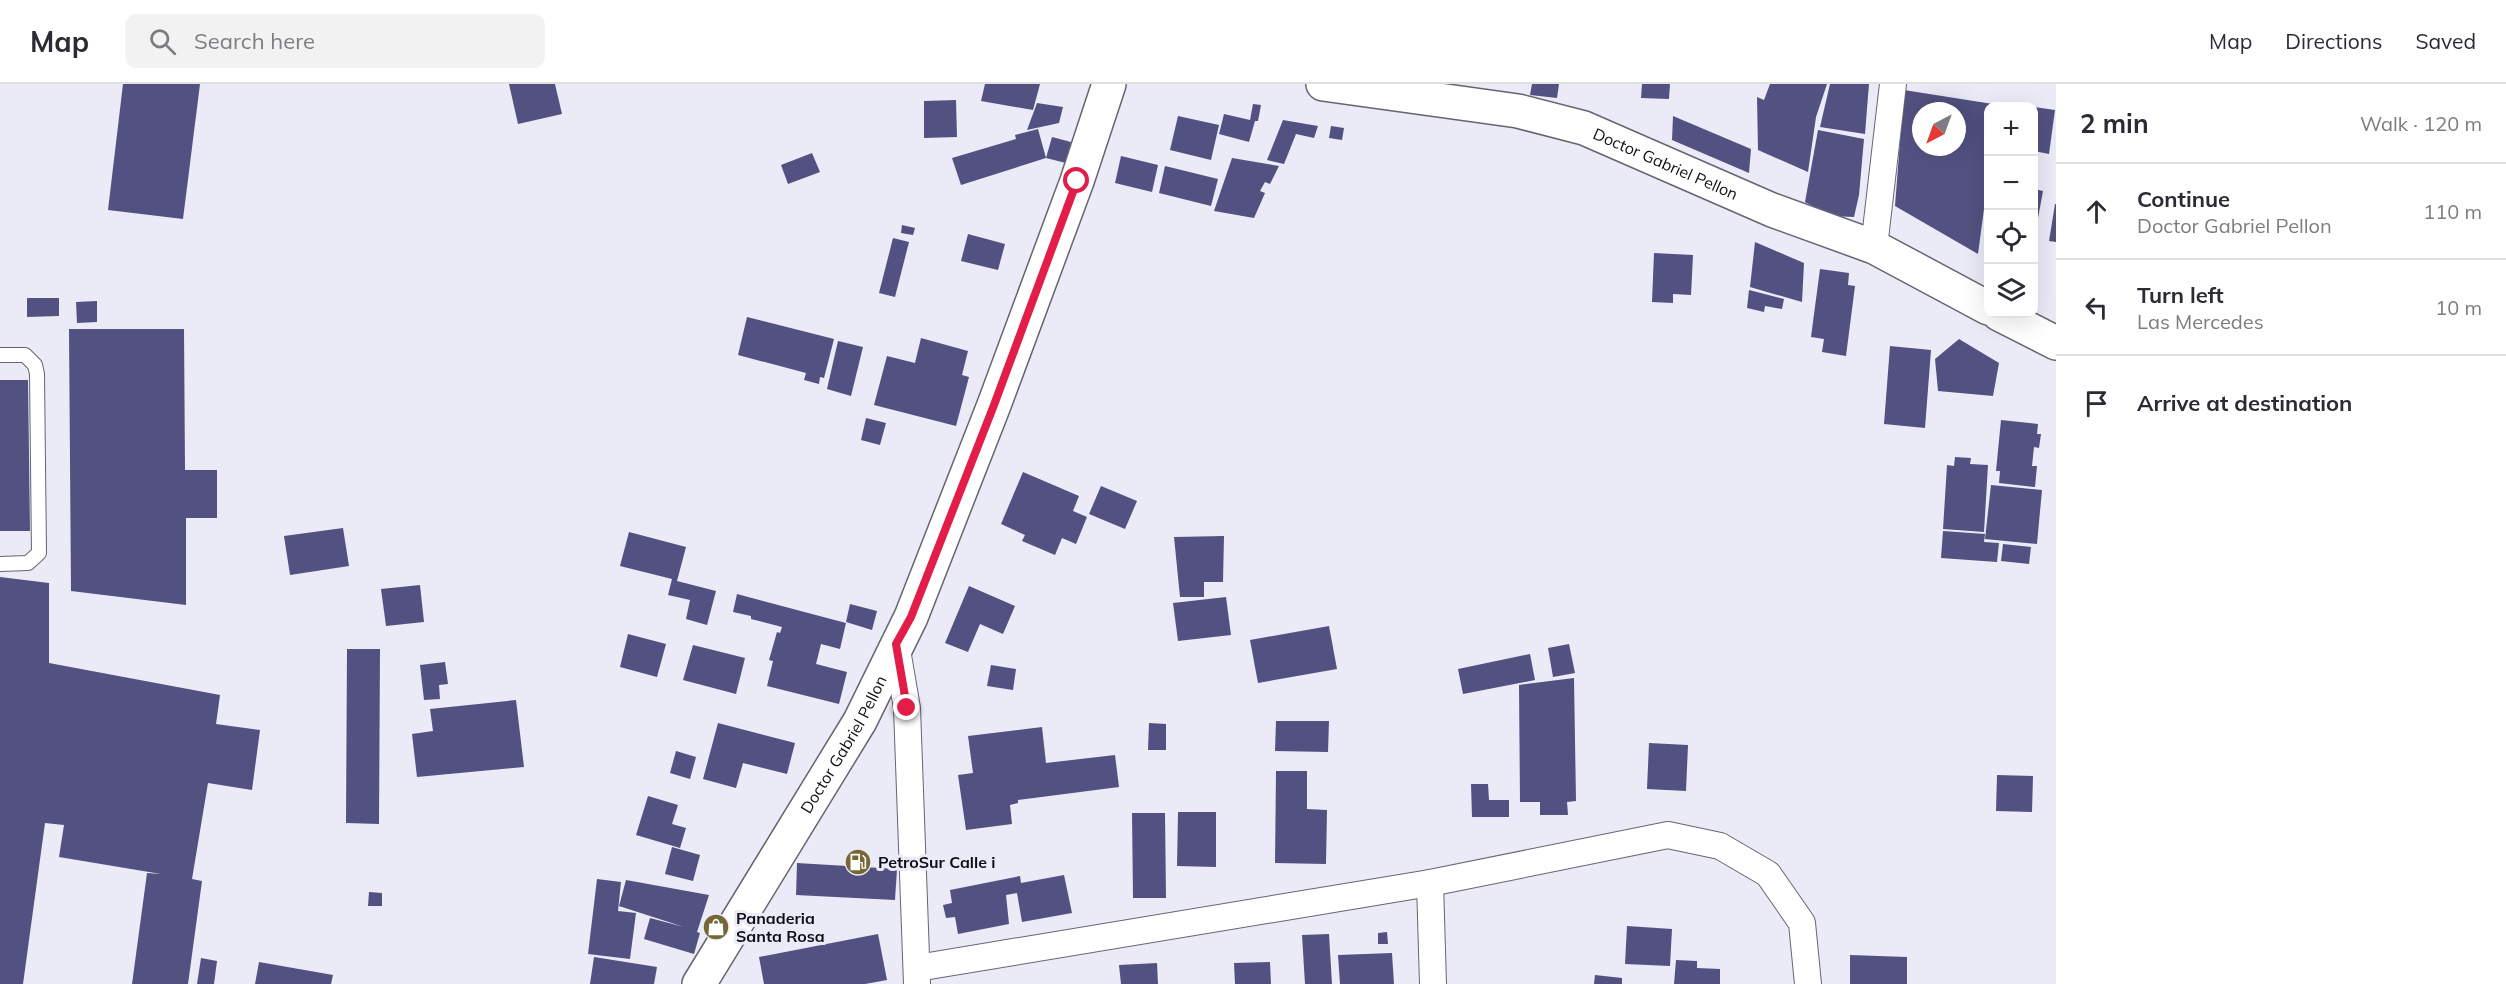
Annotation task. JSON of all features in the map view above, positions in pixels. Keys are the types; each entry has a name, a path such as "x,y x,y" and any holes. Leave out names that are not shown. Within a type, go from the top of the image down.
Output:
{"street":[{"name":"Doctor Gabriel Pellon","path":"699,984 861,721 896,644 911,617 994,405 1077,181 1109,84"},
{"name":"Doctor Gabriel Pellon","path":"1323,84 1518,111 1584,128 1772,210 1874,248 1984,305"},
{"path":"1874,248 1893,84"},
{"path":"2008,318 2056,343"},
{"path":"896,644 907,708 917,976 1430,883 1668,835 1720,846 1768,874 1802,923 1808,984"},
{"path":"1430,883 1433,984"}],"lane":[{"path":"0,355 25,355 35,365 37,374 39,553 28,563 0,564"}],"building":[{"path":"123,84 200,84 183,219 108,210"},
{"path":"509,84 555,84 562,114 518,124"},
{"path":"985,84 1040,84 1033,110 981,101"},
{"path":"1532,84 1559,84 1557,98 1530,95"},
{"path":"1642,84 1670,84 1669,99 1641,98"},
{"path":"1770,84 1827,84 1816,117 1808,172 1758,150 1757,97 1764,100"},
{"path":"1830,84 1869,84 1865,134 1820,127"},
{"path":"1904,90 1984,103 1984,209 1978,254 1895,206"},
{"path":"956,100 957,137 924,138 924,101"},
{"path":"1037,103 1063,107 1059,123 1027,130"},
{"path":"1253,104 1261,105 1258,121 1255,121 1249,142 1219,134 1224,114 1250,120"},
{"path":"2038,108 2055,110 2049,154 2038,152"},
{"path":"1178,116 1219,125 1211,160 1170,150"},
{"path":"1673,116 1751,149 1749,173 1672,140"},
{"path":"1283,120 1318,126 1314,138 1296,134 1284,164 1267,160"},
{"path":"1331,126 1344,128 1342,140 1329,138"},
{"path":"1038,129 1046,158 961,185 952,158 1016,139 1015,135"},
{"path":"1818,130 1864,139 1859,195 1854,217 1831,216 1805,202"},
{"path":"1052,137 1071,142 1066,163 1046,158"},
{"path":"812,153 820,172 788,184 781,165"},
{"path":"1121,156 1158,165 1152,192 1115,183"},
{"path":"1232,158 1279,166 1270,184 1265,182 1260,191 1265,193 1254,218 1214,211"},
{"path":"1165,166 1218,179 1211,206 1159,193"},
{"path":"2038,190 2043,191 2038,218"},
{"path":"2056,204 2056,242 2049,241"},
{"path":"902,225 915,228 913,235 901,233"},
{"path":"968,234 1005,244 998,270 961,261"},
{"path":"893,238 909,242 895,297 879,293"},
{"path":"1755,242 1804,263 1802,302 1750,287"},
{"path":"1654,253 1693,255 1691,295 1673,294 1673,303 1652,302"},
{"path":"1820,269 1849,273 1848,285 1855,286 1846,356 1822,352 1824,339 1811,337"},
{"path":"1749,290 1784,299 1782,309 1765,306 1764,312 1747,308"},
{"path":"27,298 59,298 59,316 27,317"},
{"path":"97,301 97,322 77,323 76,302"},
{"path":"747,317 834,339 824,378 820,377 819,384 804,380 806,373 738,355"},
{"path":"69,329 184,329 185,470 217,470 217,518 186,518 186,605 71,591"},
{"path":"921,338 968,351 962,375 969,377 956,426 874,405 887,356 915,363"},
{"path":"1959,339 1999,363 1993,396 1938,391 1935,359"},
{"path":"838,341 863,347 851,396 827,389"},
{"path":"1890,346 1931,350 1925,428 1884,424"},
{"path":"0,380 28,380 30,531 0,531"},
{"path":"866,418 886,423 880,445 861,440"},
{"path":"2001,420 2038,424 2037,434 2041,434 2039,448 2034,447 2032,466 2037,466 2035,487 1999,483 2000,471 1996,471"},
{"path":"1955,457 1971,458 1970,464 1988,465 1984,532 1943,529 1947,465 1954,466"},
{"path":"1023,472 1079,496 1073,511 1087,517 1076,544 1062,538 1055,555 1022,541 1025,535 1001,524"},
{"path":"1991,485 2042,490 2037,544 1985,539"},
{"path":"1101,486 1137,501 1125,529 1089,514"},
{"path":"343,528 349,566 290,575 284,536"},
{"path":"1943,531 1985,534 1984,542 1999,543 1997,562 1941,558"},
{"path":"629,532 686,547 677,581 716,591 707,625 686,619 690,600 668,595 672,579 620,566"},
{"path":"1224,536 1223,582 1204,582 1204,597 1180,597 1174,537"},
{"path":"2003,544 2031,547 2029,564 2001,561"},
{"path":"0,577 49,583 49,663 220,695 216,724 260,730 252,790 208,783 192,879 202,881 188,984 132,984 147,873 161,874 59,857 64,825 45,823 23,984 0,984"},
{"path":"420,585 424,622 386,626 381,589"},
{"path":"969,586 1015,606 1003,634 980,624 968,652 945,643"},
{"path":"737,594 846,623 840,649 821,644 816,664 847,672 839,704 767,686 773,661 769,660 777,632 780,633 782,627 733,612"},
{"path":"1226,597 1231,635 1178,641 1173,603"},
{"path":"850,604 877,611 872,630 846,622"},
{"path":"1329,626 1337,669 1258,683 1250,640"},
{"path":"628,634 666,644 657,677 620,667"},
{"path":"1569,644 1575,673 1553,677 1548,648"},
{"path":"693,645 745,658 736,694 683,680"},
{"path":"347,649 380,649 379,824 346,823"},
{"path":"1530,654 1535,680 1463,694 1458,669"},
{"path":"445,662 448,684 439,685 440,699 424,700 420,665"},
{"path":"991,665 1016,669 1013,690 987,686"},
{"path":"1574,678 1576,801 1567,802 1568,815 1540,815 1540,802 1520,802 1519,685"},
{"path":"516,700 524,767 417,777 412,734 433,731 430,709"},
{"path":"1276,721 1329,721 1328,752 1275,751"},
{"path":"718,723 795,743 787,774 743,763 736,788 703,779"},
{"path":"1149,723 1166,724 1166,750 1148,750"},
{"path":"1042,727 1046,763 1115,755 1119,787 1018,800 1018,803 1010,805 1012,824 966,830 958,775 973,773 968,736"},
{"path":"1649,743 1688,745 1686,791 1647,789"},
{"path":"676,751 696,757 690,779 670,773"},
{"path":"1276,771 1307,771 1307,809 1327,810 1326,864 1275,863"},
{"path":"1997,775 2033,776 2032,812 1996,811"},
{"path":"1471,784 1488,784 1489,800 1509,800 1509,817 1472,817"},
{"path":"648,796 678,805 672,824 686,828 680,848 636,835"},
{"path":"1178,812 1216,812 1216,867 1177,866"},
{"path":"1132,813 1165,813 1166,898 1133,898"},
{"path":"672,847 700,855 693,881 665,874"},
{"path":"797,863 897,869 895,900 796,895"},
{"path":"1064,875 1072,913 1022,922 1017,893 1006,895 1009,924 958,934 955,917 946,918 943,905 952,903 950,890 1020,876 1021,883"},
{"path":"597,879 621,882 618,911 636,913 630,959 588,954"},
{"path":"626,880 709,895 697,932 700,933 694,954 644,939 650,918 684,927 619,906"},
{"path":"369,892 382,893 382,906 368,906"},
{"path":"1627,926 1672,929 1670,966 1625,964"},
{"path":"1387,932 1388,944 1378,944 1378,933"},
{"path":"878,934 887,980 865,984 764,984 759,957"},
{"path":"1329,934 1332,984 1305,984 1302,935"},
{"path":"1392,953 1394,984 1340,984 1338,955"},
{"path":"1850,955 1907,957 1907,984 1850,984"},
{"path":"594,957 657,967 654,984 590,984"},
{"path":"201,958 217,961 214,984 197,984"},
{"path":"1676,960 1697,961 1697,968 1720,969 1720,984 1674,984"},
{"path":"259,962 333,975 331,984 255,984"},
{"path":"1270,962 1271,984 1235,984 1234,963"},
{"path":"1157,963 1158,984 1121,984 1119,965"},
{"path":"1595,975 1622,978 1622,984 1594,984"}],"place":[{"name":"PetroSur Calle i","path":"858,862"},
{"name":"Panaderia Santa Rosa","path":"716,927"}],"route":[{"path":"907,708 896,644 911,617 994,405 1077,181"}]}
